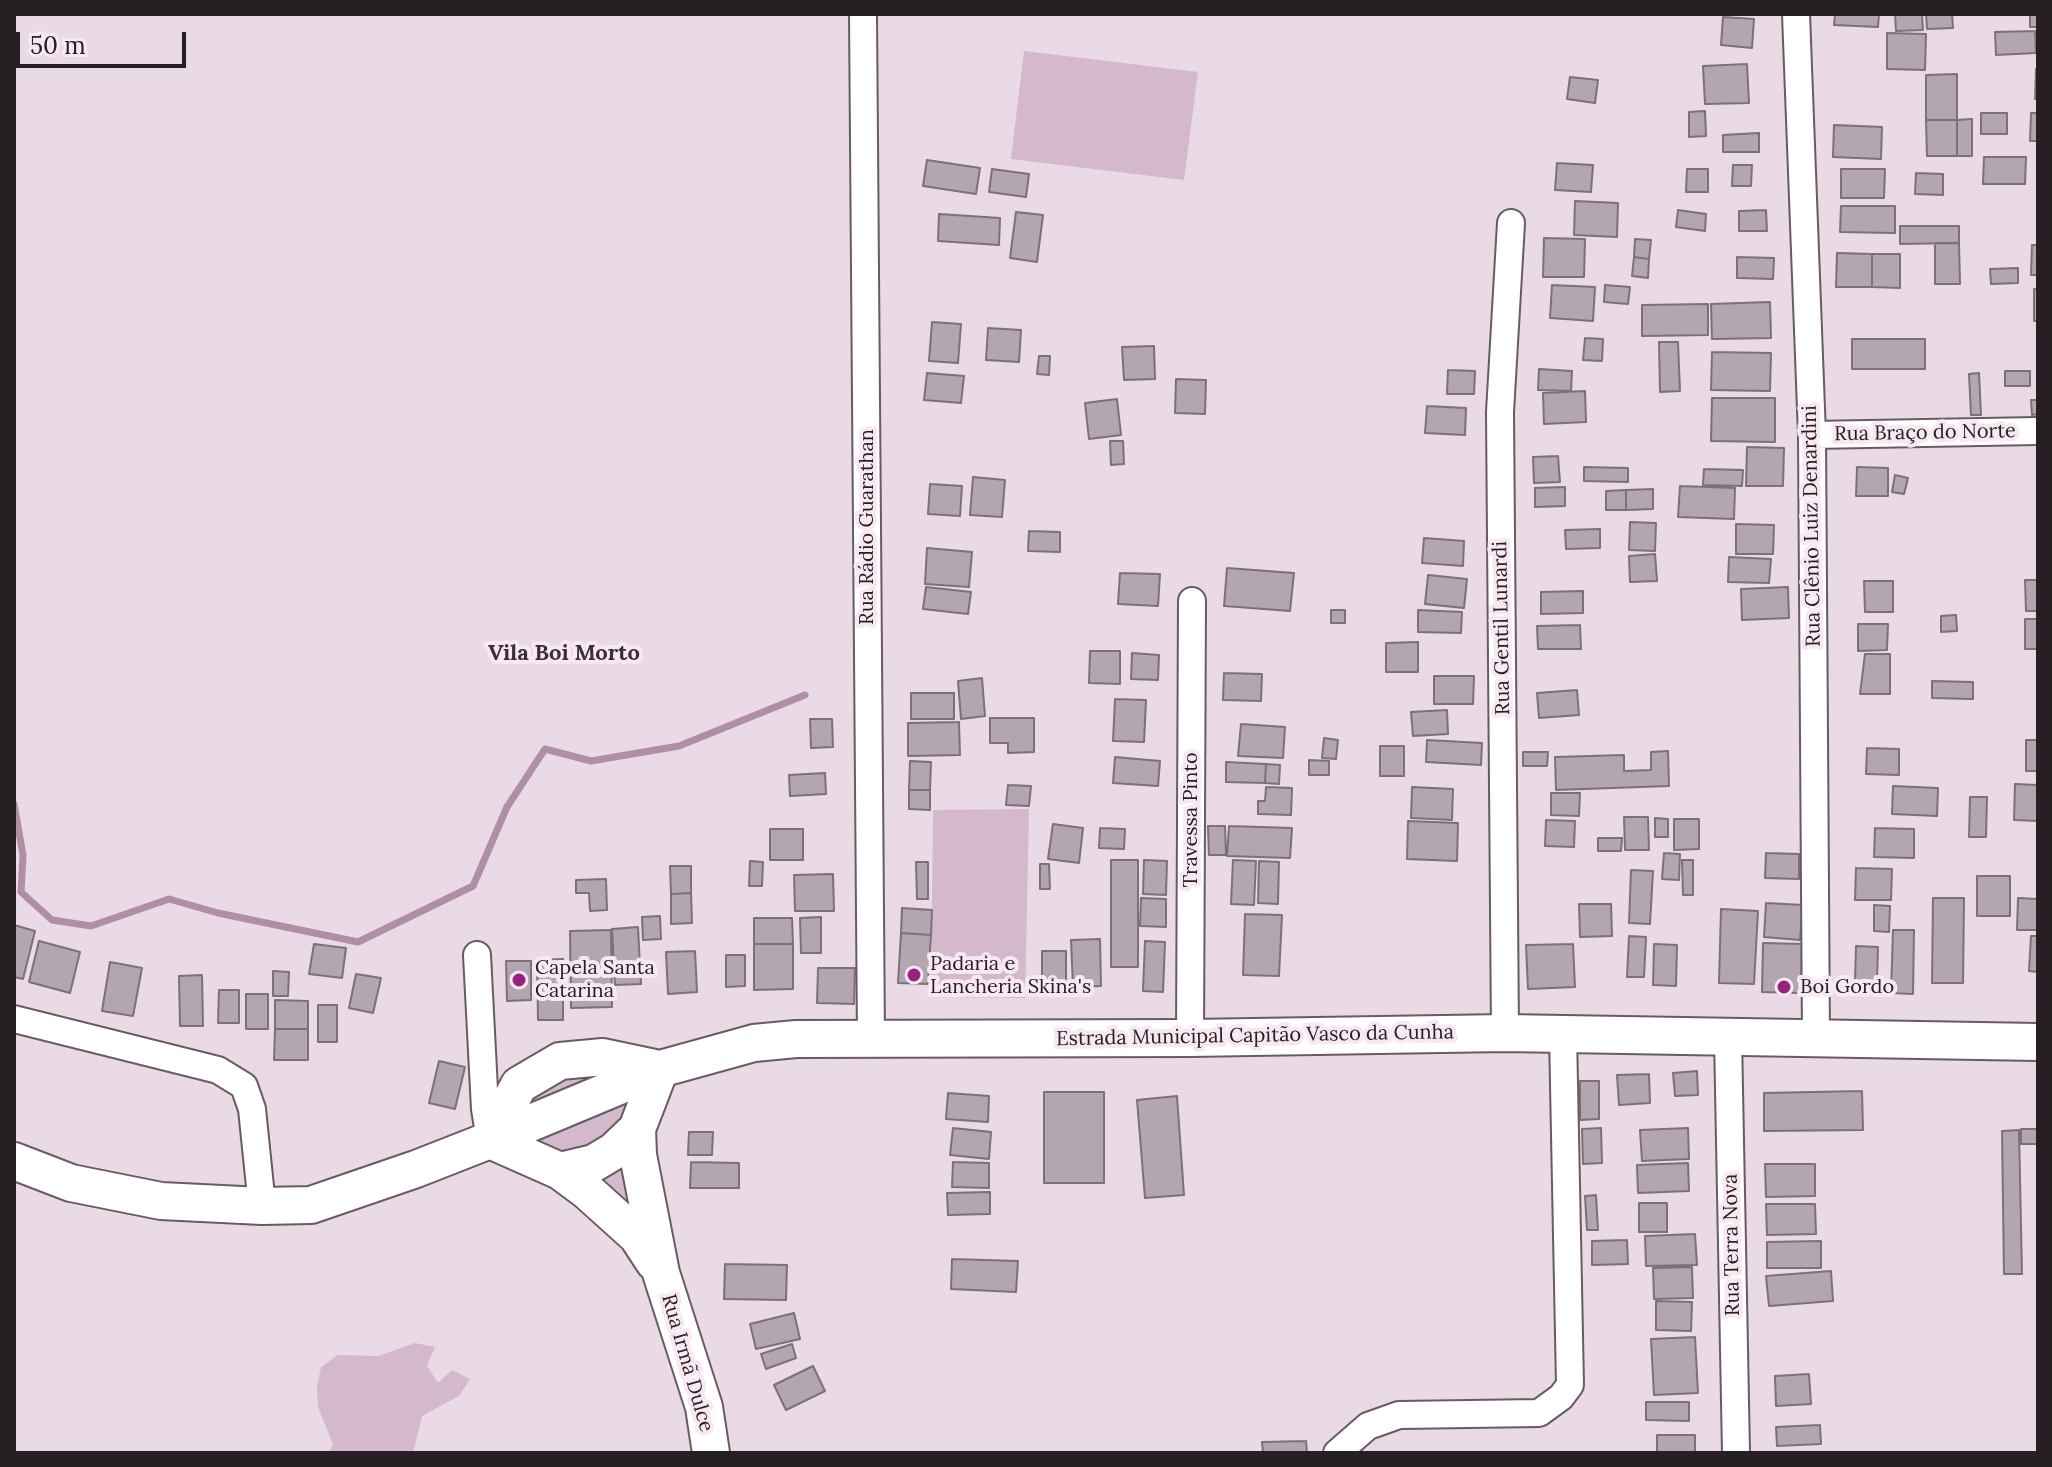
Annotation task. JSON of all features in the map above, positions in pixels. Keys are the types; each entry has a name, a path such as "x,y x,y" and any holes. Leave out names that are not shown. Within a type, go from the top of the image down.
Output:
{"street":[{"name":"Rua Rádio Guarathan","path":"863,14 871,1039"},
{"name":"Rua Clênio Luiz Denardini","path":"1796,14 1812,435 1816,1038"},
{"name":"Rua Gentil Lunardi","path":"1505,1033 1500,412 1511,223"},
{"name":"Rua Braço do Norte","path":"1812,435 2038,431"},
{"name":"Travessa Pinto","path":"1190,1038 1192,601"},
{"path":"477,955 484,1097 490,1140"},
{"path":"14,1019 218,1070 244,1086 252,1109 262,1206"},
{"name":"Estrada Municipal Capitão Vasco da Cunha","path":"660,1069 754,1043 796,1039 1505,1033 2038,1042"},
{"path":"1337,1453 1368,1426 1399,1415 1539,1413 1561,1397 1570,1385 1563,1034"},
{"name":"Rua Terra Nova","path":"1728,1037 1736,1453"},
{"path":"14,1161 71,1183 161,1201 311,1205 490,1140 519,1085 560,1061 603,1057 660,1069"},
{"name":"Rua Irmã Dulce","path":"660,1069 637,1129 638,1155 661,1273 704,1407 711,1453"},
{"path":"560,1171 594,1163 614,1151 637,1129"},
{"name":"Rua Irmã Dulce","path":"490,1140 560,1171 612,1211 637,1236 661,1273"}],"shaded area":[{"path":"1024,51 1198,72 1184,180 1011,159"},
{"path":"1029,809 1025,998 931,997 933,810"},
{"path":"563,1070 612,1073 520,1110 529,1088"},
{"path":"632,1100 632,1111 603,1143 565,1154 530,1141"},
{"path":"627,1151 645,1231 584,1173"},
{"path":"415,1343 435,1347 427,1366 438,1383 452,1370 470,1379 459,1396 422,1416 413,1453 329,1453 333,1444 318,1407 317,1387 321,1367 338,1355 378,1356"}],"building":[{"path":"1835,14 1879,14 1878,27 1834,25"},
{"path":"1895,14 1922,14 1923,30 1896,31"},
{"path":"1926,14 1952,14 1953,28 1927,29"},
{"path":"2030,14 2038,14 2038,27 2030,27"},
{"path":"1723,17 1754,19 1752,48 1721,45"},
{"path":"2035,31 2036,53 1996,55 1995,32"},
{"path":"1887,33 1926,34 1925,70 1887,69"},
{"path":"1747,64 1749,103 1705,104 1703,66"},
{"path":"2038,69 2038,99 2035,99"},
{"path":"1957,74 1957,120 1926,120 1926,75"},
{"path":"1570,77 1598,80 1595,103 1567,99"},
{"path":"1705,111 1706,136 1689,137 1689,112"},
{"path":"1981,113 2007,113 2007,134 1981,134"},
{"path":"2031,113 2038,113 2038,141 2030,141"},
{"path":"1972,119 1972,156 1957,156 1957,120"},
{"path":"1926,120 1957,120 1957,156 1927,156"},
{"path":"1834,125 1882,127 1881,159 1833,157"},
{"path":"1759,133 1759,152 1723,152 1723,135"},
{"path":"1984,157 2026,157 2025,184 1983,184"},
{"path":"927,160 980,168 976,194 923,186"},
{"path":"1557,163 1593,165 1591,192 1555,190"},
{"path":"1733,165 1752,165 1751,186 1732,186"},
{"path":"992,169 1029,174 1026,197 989,192"},
{"path":"1687,169 1708,169 1708,192 1686,192"},
{"path":"1841,169 1885,169 1884,198 1841,198"},
{"path":"1916,173 1943,174 1943,195 1915,194"},
{"path":"1575,201 1618,203 1617,237 1574,235"},
{"path":"1841,206 1895,206 1895,233 1840,232"},
{"path":"1678,210 1706,214 1705,231 1676,227"},
{"path":"1766,210 1767,231 1739,231 1739,211"},
{"path":"1016,212 1043,215 1037,262 1010,258"},
{"path":"939,214 1000,218 999,245 938,241"},
{"path":"1900,226 1959,226 1959,243 1900,244"},
{"path":"1544,238 1585,239 1584,277 1543,277"},
{"path":"1635,239 1651,240 1649,259 1634,257"},
{"path":"1935,243 1959,243 1960,284 1935,284"},
{"path":"2032,245 2038,245 2038,275 2031,275"},
{"path":"1837,253 1872,254 1872,287 1836,287"},
{"path":"1872,254 1900,254 1900,288 1872,287"},
{"path":"1634,257 1649,259 1648,278 1632,276"},
{"path":"1737,257 1774,258 1773,279 1737,278"},
{"path":"2018,268 2018,283 1991,284 1990,269"},
{"path":"1552,285 1595,287 1593,321 1550,318"},
{"path":"1605,285 1630,287 1628,304 1604,302"},
{"path":"2034,289 2038,289 2038,321 2034,321"},
{"path":"1770,302 1771,338 1712,339 1711,304"},
{"path":"1708,304 1708,335 1642,336 1642,305"},
{"path":"932,322 961,324 958,363 929,361"},
{"path":"988,328 1021,330 1019,362 986,360"},
{"path":"1585,338 1603,339 1602,361 1583,360"},
{"path":"1852,339 1925,339 1925,369 1852,369"},
{"path":"1659,342 1678,342 1680,391 1660,392"},
{"path":"1154,346 1155,379 1124,380 1122,347"},
{"path":"1712,352 1771,353 1770,391 1711,390"},
{"path":"1039,356 1050,356 1049,375 1037,374"},
{"path":"1539,369 1572,371 1571,391 1538,390"},
{"path":"1448,370 1475,371 1474,394 1447,394"},
{"path":"2005,371 2030,371 2030,386 2005,386"},
{"path":"927,373 964,376 961,403 924,400"},
{"path":"1979,373 1981,415 1971,415 1969,374"},
{"path":"1176,379 1206,380 1205,414 1175,413"},
{"path":"1585,391 1586,422 1544,424 1543,393"},
{"path":"1712,398 1775,398 1775,442 1711,441"},
{"path":"1117,399 1121,435 1089,439 1085,403"},
{"path":"2031,400 2038,400 2038,414 2032,415"},
{"path":"1427,406 1466,408 1465,435 1425,433"},
{"path":"1110,441 1123,441 1124,464 1111,465"},
{"path":"1747,447 1784,448 1783,486 1746,486"},
{"path":"1558,456 1560,482 1534,483 1533,457"},
{"path":"1584,467 1628,468 1628,482 1584,481"},
{"path":"1857,467 1888,468 1888,496 1856,496"},
{"path":"1704,469 1743,470 1742,486 1703,485"},
{"path":"1895,475 1908,478 1904,494 1892,492"},
{"path":"973,477 1005,480 1002,517 970,515"},
{"path":"930,484 962,486 960,516 928,514"},
{"path":"1680,486 1735,488 1734,519 1678,517"},
{"path":"1565,487 1565,506 1535,507 1535,488"},
{"path":"1653,489 1653,509 1626,510 1626,490"},
{"path":"1626,490 1626,510 1606,510 1606,491"},
{"path":"1630,522 1656,523 1655,551 1629,550"},
{"path":"1736,524 1774,525 1773,554 1736,554"},
{"path":"1600,529 1600,548 1566,549 1565,530"},
{"path":"1029,531 1060,532 1060,552 1028,551"},
{"path":"1424,538 1464,541 1463,566 1422,563"},
{"path":"927,548 972,552 969,587 925,584"},
{"path":"1655,554 1657,581 1630,582 1629,556"},
{"path":"1729,557 1771,559 1769,583 1728,582"},
{"path":"1227,568 1294,573 1290,611 1224,606"},
{"path":"1120,573 1160,574 1158,606 1118,604"},
{"path":"1428,575 1467,579 1464,608 1425,604"},
{"path":"2025,580 2038,580 2038,611 2026,611"},
{"path":"1864,581 1893,581 1893,612 1865,612"},
{"path":"926,587 971,592 968,614 923,609"},
{"path":"1788,587 1789,618 1742,620 1741,589"},
{"path":"1583,591 1583,613 1541,614 1541,592"},
{"path":"1331,610 1345,610 1345,623 1331,623"},
{"path":"1418,610 1462,612 1461,633 1418,632"},
{"path":"1956,615 1957,631 1941,632 1941,616"},
{"path":"2025,619 2038,619 2038,649 2025,649"},
{"path":"1858,624 1888,624 1887,650 1858,651"},
{"path":"1580,625 1581,649 1538,649 1537,626"},
{"path":"1418,642 1418,672 1386,672 1386,643"},
{"path":"1090,651 1120,651 1120,684 1089,683"},
{"path":"1132,653 1159,655 1158,680 1131,679"},
{"path":"1865,654 1890,654 1890,694 1860,694"},
{"path":"1224,673 1262,674 1261,701 1223,700"},
{"path":"1434,676 1474,676 1473,704 1434,704"},
{"path":"982,678 985,716 961,719 958,681"},
{"path":"1932,681 1973,682 1973,699 1932,698"},
{"path":"1577,690 1579,715 1539,718 1537,693"},
{"path":"911,693 954,693 954,719 911,719"},
{"path":"1115,699 1146,700 1144,742 1113,741"},
{"path":"1447,710 1448,734 1413,736 1411,712"},
{"path":"990,718 1034,718 1034,752 1008,753 1008,743 990,743"},
{"path":"810,719 832,719 833,747 811,748"},
{"path":"959,722 960,755 908,756 908,723"},
{"path":"1241,724 1285,727 1283,758 1238,756"},
{"path":"1324,738 1338,740 1336,759 1322,758"},
{"path":"1427,740 1482,743 1481,765 1426,762"},
{"path":"2026,740 2038,740 2038,771 2026,771"},
{"path":"1380,746 1404,746 1404,776 1380,776"},
{"path":"1867,748 1899,749 1899,775 1866,774"},
{"path":"1668,751 1669,786 1556,790 1555,757 1624,755 1624,771 1651,770 1651,752"},
{"path":"1523,752 1548,752 1547,766 1523,766"},
{"path":"1115,757 1160,761 1158,786 1113,783"},
{"path":"1309,760 1329,761 1329,775 1309,775"},
{"path":"910,761 931,762 930,790 909,790"},
{"path":"1226,762 1266,764 1265,783 1226,782"},
{"path":"1266,764 1280,765 1279,784 1265,783"},
{"path":"825,773 826,794 790,796 789,775"},
{"path":"2015,784 2038,785 2038,821 2014,820"},
{"path":"1008,785 1031,786 1029,806 1006,805"},
{"path":"1893,786 1938,788 1937,816 1892,814"},
{"path":"1266,787 1292,788 1291,815 1258,814 1258,801 1265,801"},
{"path":"1412,787 1453,789 1452,820 1411,818"},
{"path":"909,790 930,790 930,810 909,809"},
{"path":"1551,793 1580,793 1579,816 1551,815"},
{"path":"1970,797 1987,797 1986,837 1969,837"},
{"path":"1624,817 1648,817 1649,850 1625,850"},
{"path":"1655,818 1668,819 1668,837 1655,837"},
{"path":"1674,819 1699,819 1699,849 1674,850"},
{"path":"1546,820 1575,821 1574,847 1545,846"},
{"path":"1408,821 1458,823 1457,861 1407,859"},
{"path":"1053,824 1083,828 1079,863 1048,859"},
{"path":"1208,826 1225,826 1226,855 1209,855"},
{"path":"1229,826 1292,828 1290,858 1227,856"},
{"path":"1100,828 1125,829 1124,849 1099,848"},
{"path":"1875,828 1914,829 1914,858 1874,857"},
{"path":"770,829 803,829 803,860 770,860"},
{"path":"1598,838 1622,838 1621,851 1598,851"},
{"path":"1664,853 1680,854 1679,880 1662,879"},
{"path":"1766,853 1799,854 1799,879 1765,878"},
{"path":"1111,860 1138,860 1138,967 1111,967"},
{"path":"1144,860 1167,861 1166,895 1143,894"},
{"path":"1233,860 1256,861 1254,905 1231,904"},
{"path":"1682,860 1693,860 1693,895 1683,895"},
{"path":"750,861 763,862 762,886 749,886"},
{"path":"1259,861 1279,862 1278,904 1258,903"},
{"path":"916,862 928,862 928,899 917,899"},
{"path":"1040,864 1049,864 1050,889 1040,889"},
{"path":"670,866 691,866 691,893 671,894"},
{"path":"1856,868 1892,869 1891,900 1855,900"},
{"path":"1631,870 1653,871 1650,924 1629,923"},
{"path":"833,874 834,911 795,911 794,875"},
{"path":"1977,876 2010,876 2010,916 1977,916"},
{"path":"606,879 607,910 590,911 589,893 576,893 576,880"},
{"path":"691,893 692,923 671,924 671,894"},
{"path":"1141,898 1166,899 1166,927 1140,926"},
{"path":"1933,898 1964,898 1963,983 1932,983"},
{"path":"2018,898 2038,899 2038,930 2017,930"},
{"path":"1766,903 1803,905 1800,940 1764,937"},
{"path":"1579,904 1611,904 1612,936 1580,937"},
{"path":"1874,905 1890,906 1889,932 1874,931"},
{"path":"902,908 932,910 931,935 901,933"},
{"path":"1721,909 1758,911 1754,984 1719,983"},
{"path":"1245,914 1282,915 1279,976 1243,975"},
{"path":"660,916 661,939 643,940 642,917"},
{"path":"821,917 821,953 801,953 800,918"},
{"path":"754,918 792,918 793,944 754,944"},
{"path":"14,925 35,931 23,979 14,977"},
{"path":"638,927 641,984 615,985 612,929"},
{"path":"611,930 612,1007 571,1008 570,931"},
{"path":"1893,930 1914,930 1913,994 1891,993"},
{"path":"901,933 931,935 928,984 898,983"},
{"path":"1629,936 1646,937 1644,977 1627,977"},
{"path":"2031,936 2038,936 2038,972 2029,971"},
{"path":"1100,939 1101,986 1073,987 1071,940"},
{"path":"39,941 80,952 70,993 29,982"},
{"path":"1145,941 1165,942 1163,992 1143,991"},
{"path":"1763,943 1802,944 1801,993 1762,992"},
{"path":"314,944 346,948 342,978 309,974"},
{"path":"754,944 793,944 793,989 754,990"},
{"path":"1573,944 1575,987 1528,989 1526,945"},
{"path":"1654,944 1677,945 1676,986 1653,985"},
{"path":"1856,946 1878,947 1877,981 1855,981"},
{"path":"695,951 697,992 668,994 666,952"},
{"path":"1042,951 1066,951 1066,992 1042,992"},
{"path":"726,955 745,955 745,986 726,987"},
{"path":"563,959 563,1020 538,1020 537,960"},
{"name":"Capela Santa Catarina","path":"506,961 531,961 531,1000 507,1001"},
{"path":"110,962 142,968 133,1016 102,1011"},
{"path":"818,968 855,968 854,1004 817,1003"},
{"path":"273,971 289,972 288,996 273,996"},
{"path":"356,974 381,978 373,1013 349,1008"},
{"path":"202,975 203,1026 180,1026 179,976"},
{"path":"219,990 239,990 239,1023 218,1023"},
{"path":"246,994 268,994 268,1029 246,1029"},
{"path":"275,1000 308,1001 308,1029 275,1029"},
{"path":"318,1005 337,1005 337,1042 318,1042"},
{"path":"275,1029 308,1029 308,1060 274,1060"},
{"path":"439,1061 465,1067 455,1109 429,1103"},
{"path":"1697,1071 1698,1095 1675,1096 1673,1073"},
{"path":"1649,1074 1650,1103 1619,1105 1617,1075"},
{"path":"1580,1081 1599,1081 1599,1119 1580,1120"},
{"path":"1862,1091 1863,1130 1764,1131 1764,1093"},
{"path":"1044,1092 1104,1092 1104,1183 1044,1183"},
{"path":"948,1093 989,1096 988,1122 946,1119"},
{"path":"1177,1096 1184,1195 1145,1198 1137,1100"},
{"path":"953,1128 991,1132 989,1159 950,1155"},
{"path":"1601,1128 1602,1163 1583,1164 1582,1129"},
{"path":"1688,1128 1689,1159 1642,1161 1640,1130"},
{"path":"2021,1129 2038,1129 2038,1144 2021,1144"},
{"path":"2019,1130 2022,1274 2004,1274 2002,1131"},
{"path":"689,1132 713,1132 712,1155 688,1155"},
{"path":"691,1162 739,1163 739,1188 690,1188"},
{"path":"953,1162 989,1163 989,1188 952,1187"},
{"path":"1688,1163 1689,1191 1638,1193 1637,1165"},
{"path":"1765,1164 1815,1164 1815,1196 1766,1197"},
{"path":"990,1192 990,1214 948,1215 947,1193"},
{"path":"1596,1195 1598,1230 1587,1230 1585,1196"},
{"path":"1639,1203 1667,1203 1667,1232 1639,1232"},
{"path":"1766,1204 1815,1204 1816,1234 1767,1235"},
{"path":"1695,1234 1697,1265 1646,1266 1645,1236"},
{"path":"1627,1240 1628,1264 1592,1265 1592,1241"},
{"path":"1821,1241 1821,1268 1767,1268 1767,1242"},
{"path":"952,1259 1018,1261 1016,1292 951,1289"},
{"path":"725,1264 787,1265 786,1300 724,1299"},
{"path":"1692,1267 1693,1298 1654,1299 1653,1268"},
{"path":"1831,1271 1833,1301 1769,1306 1766,1276"},
{"path":"1656,1301 1692,1302 1691,1331 1656,1330"},
{"path":"794,1313 800,1339 756,1349 750,1324"},
{"path":"1695,1337 1698,1393 1654,1395 1651,1339"},
{"path":"792,1344 796,1358 766,1369 761,1354"},
{"path":"813,1366 825,1391 786,1410 774,1385"},
{"path":"1809,1374 1811,1404 1776,1406 1775,1376"},
{"path":"1646,1402 1689,1402 1689,1421 1646,1420"},
{"path":"1820,1425 1821,1444 1777,1446 1776,1427"},
{"path":"1657,1435 1695,1435 1695,1453 1657,1453"},
{"path":"1306,1441 1307,1453 1263,1453 1262,1442"}],"waterway":[{"path":"14,804 23,855 21,892 52,920 91,926 169,899 218,913 358,942 473,886 507,807 545,749 591,761 679,746 805,695"}],"place":[{"name":"Padaria e Lancheria Skina's","path":"914,975"},
{"name":"Capela Santa Catarina","path":"519,980"},
{"name":"Boi Gordo","path":"1784,987"}],"district":[{"name":"Vila Boi Morto","path":"564,654"}]}
